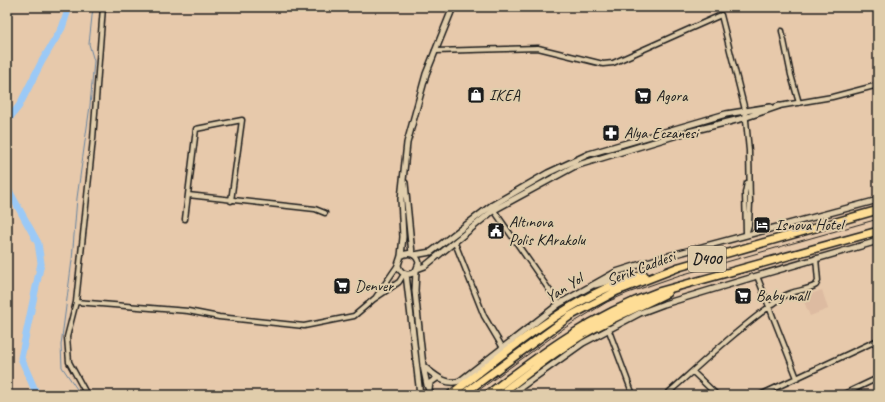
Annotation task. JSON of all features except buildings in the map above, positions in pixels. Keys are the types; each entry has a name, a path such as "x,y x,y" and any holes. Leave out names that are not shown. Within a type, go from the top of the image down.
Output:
{"highway":[{"name":"Serik Caddesi","path":"462,395 547,331 570,316 617,291 679,267 878,210"},
{"name":"Serik Caddesi","path":"487,395 573,332 633,301 683,285 878,231"},
{"path":"450,395 496,360 580,301 629,279 679,267"},
{"path":"499,395 561,348 618,316 683,285"}],"street":[{"path":"87,395 68,362 67,337 76,302 93,139 103,7"},
{"path":"374,299 398,265 401,256 403,237 401,199 407,143 426,74 453,7"},
{"path":"435,51 538,48 603,64 613,63 722,15 745,110 744,118 749,151 749,225 746,235"},
{"path":"782,31 791,75 800,103"},
{"path":"401,256 404,254 431,252 493,208 545,175 588,154 745,110 800,103 832,97 878,85"},
{"path":"76,302 188,311 219,317 304,326 354,316 374,299 399,282 405,274 425,266 455,242 493,208 575,166 587,161 684,133 744,118 778,106"},
{"path":"185,219 196,129 242,120 231,201"},
{"path":"404,176 413,254 419,263 416,270 415,291 424,366 428,389 431,395"},
{"path":"188,195 231,201 316,209 325,213"},
{"name":"Yan Yol","path":"437,378 448,383 460,381 559,304 616,272 746,235 878,200"},
{"path":"493,208 559,304"},
{"path":"819,216 828,224"},
{"path":"805,231 808,219"},
{"path":"455,242 484,316 503,348 496,360"},
{"path":"510,395 582,343 608,328 664,304 816,258 878,242"},
{"path":"821,247 824,256"},
{"path":"666,395 733,336 769,307 786,295 816,285 818,281 816,258 812,256 810,250"},
{"path":"398,265 400,270 405,274 420,395"},
{"path":"757,276 797,378"},
{"path":"592,285 598,285 612,280 629,279"},
{"path":"608,328 633,395"},
{"path":"760,395 878,340"},
{"path":"424,366 437,378 430,383 428,389"},
{"path":"693,372 717,395"},
{"path":"842,395 878,378"}],"shaded area":[{"path":"822,290 828,309 810,316 802,297"}],"waterway":[{"path":"7,121 19,106 42,61 62,28 69,7"},
{"path":"81,395 62,367 61,345 72,260 77,198 90,106 94,61 89,44 93,7"},
{"path":"7,187 38,243 41,263 21,358 37,395"}],"tram line":[{"path":"472,395 563,329 607,302 677,276 878,219"}],"place":[{"name":"IKEA","path":"476,95"},
{"name":"Agora","path":"643,96"},
{"name":"Alya Eczanesi","path":"611,133"},
{"name":"Isnova Hotel","path":"762,225"},
{"name":"Altınova Polis KArakolu","path":"496,231"},
{"name":"Denver","path":"342,286"},
{"name":"Baby mall","path":"743,296"}]}
